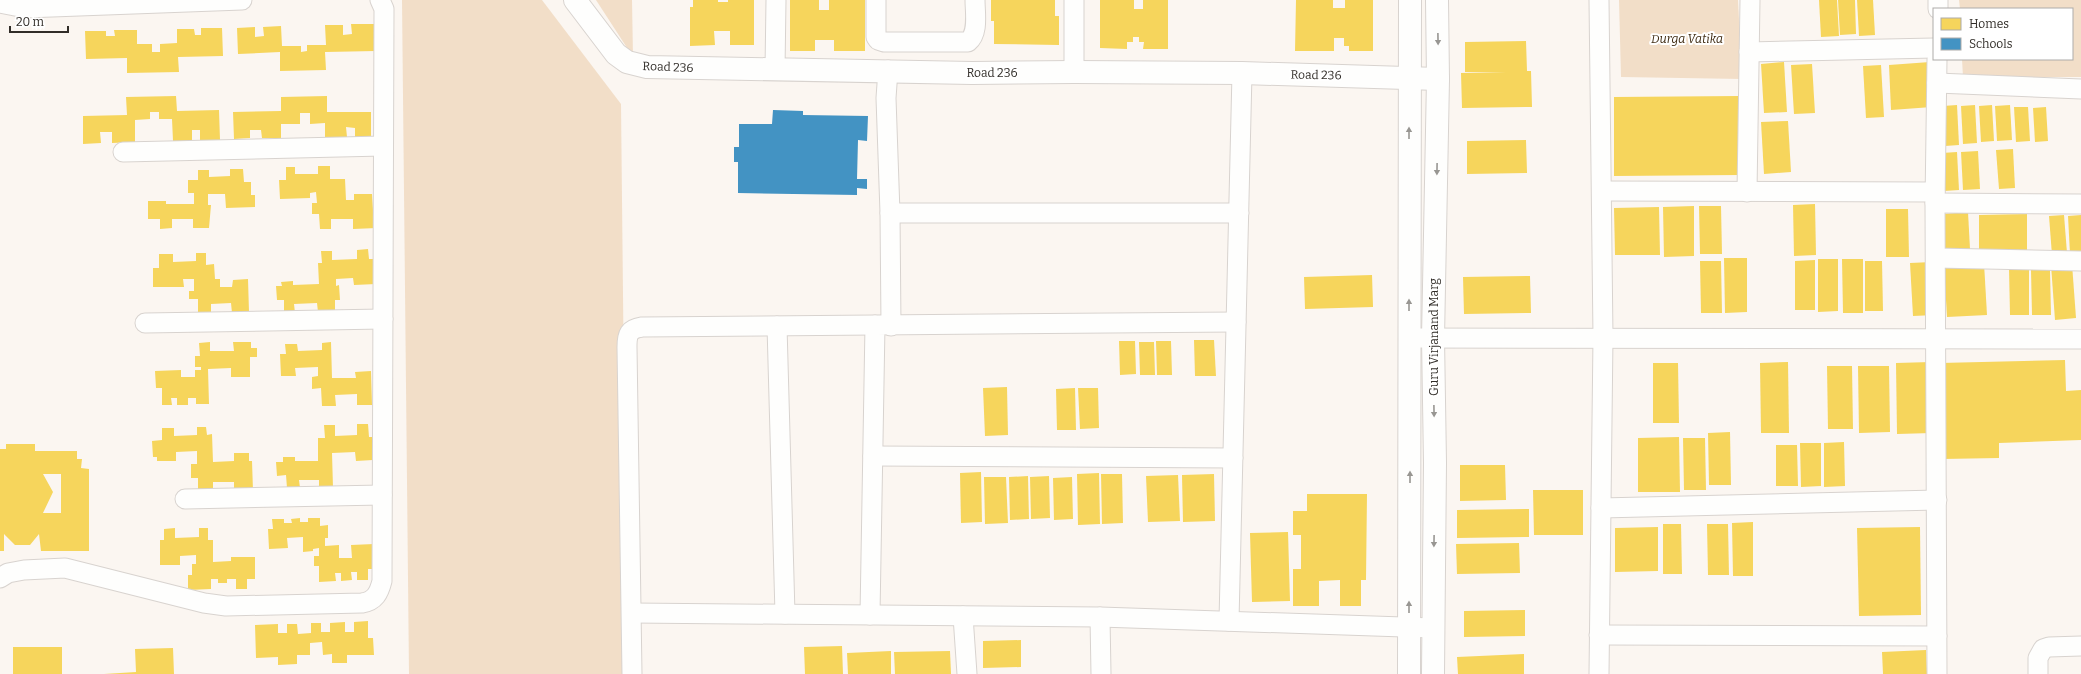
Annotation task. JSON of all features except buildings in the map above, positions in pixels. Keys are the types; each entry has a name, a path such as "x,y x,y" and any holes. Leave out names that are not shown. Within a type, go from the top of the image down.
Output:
{"street":[{"path":"0,4 25,8 242,0"},
{"path":"0,578 8,573 24,570 65,568 204,603 226,606 368,602 378,594 382,581 383,319 384,9 380,0"},
{"name":"Road 236","path":"575,0 616,54 627,62 636,66 776,70 888,70 972,73 1242,73 1438,79"},
{"path":"776,0 776,70"},
{"path":"876,0 876,37 878,40 884,42 968,42 973,38 975,0"},
{"path":"1074,0 1074,72"},
{"name":"Guru Virjanand Marg","path":"1408,674 1410,0"},
{"name":"Guru Virjanand Marg","path":"1433,674 1435,463 1433,338 1438,79 1437,0"},
{"path":"1599,0 1603,338 1599,674"},
{"path":"1747,192 1750,0"},
{"path":"1749,52 1933,48"},
{"path":"1937,60 1935,197 1937,674"},
{"path":"870,615 873,456 890,213 886,98 888,70"},
{"path":"1229,621 1242,73"},
{"path":"1937,83 2081,88"},
{"path":"123,152 383,146"},
{"path":"1602,191 1747,192 1935,197 2081,204"},
{"path":"890,213 1239,212"},
{"path":"1936,258 2081,261"},
{"path":"146,323 383,319"},
{"path":"632,674 627,347 629,332 633,328 1236,322"},
{"path":"777,326 785,614"},
{"path":"1408,338 2081,339"},
{"path":"873,456 1233,458"},
{"path":"185,500 382,495"},
{"path":"1601,508 1937,500"},
{"path":"632,613 1100,617 1433,628"},
{"path":"964,616 966,674"},
{"path":"1100,617 1101,674"},
{"path":"1599,635 1937,636"},
{"path":"2038,674 2038,658 2043,649 2049,647 2081,646"}],"green space":[{"path":"402,0 542,0 621,104 627,674 409,674"},
{"path":"596,0 632,0 633,57"},
{"name":"Durga Vatika","path":"1619,0 1738,0 1742,79 1621,77"},
{"path":"1959,0 2081,0 2081,77 1963,77 1962,60 2073,60 2073,8 1960,8"}]}
